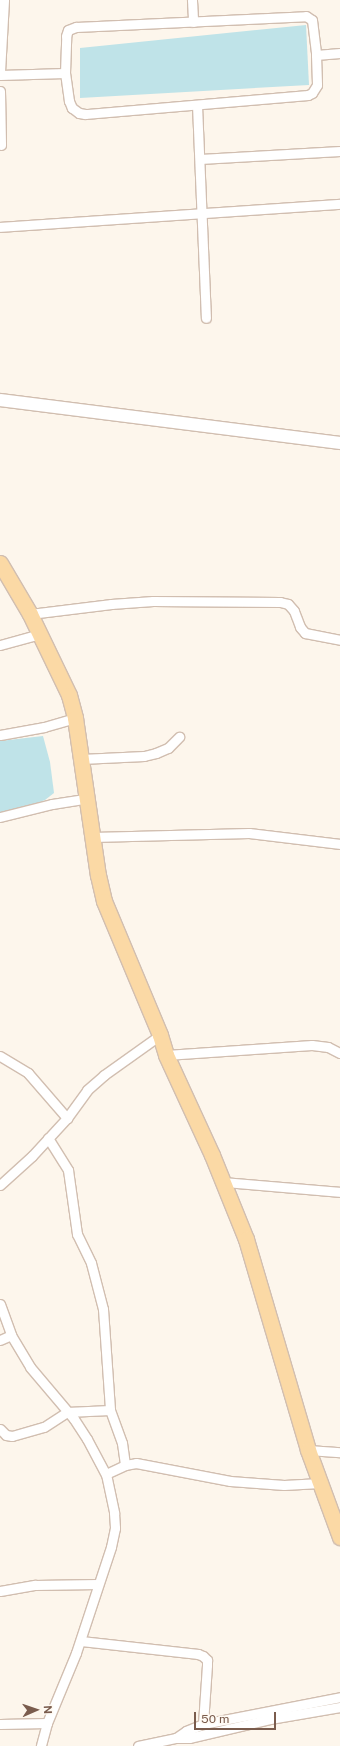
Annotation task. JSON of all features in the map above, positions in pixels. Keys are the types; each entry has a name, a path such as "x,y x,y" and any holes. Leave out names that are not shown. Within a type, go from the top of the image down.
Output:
{"main road":[{"path":"0,563 5,582 30,614 63,679 69,695 75,718 85,799 104,901 160,1035 166,1055 224,1182 246,1239 308,1450 340,1537"}],"street":[{"path":"4,0 0,74 65,73"},
{"path":"192,0 193,22"},
{"path":"306,16 312,20 316,55 317,85 312,93 308,95 85,114 79,113 72,108 69,101 65,73 66,36 71,29 306,16"},
{"path":"316,55 340,53"},
{"path":"0,91 1,145"},
{"path":"197,105 206,318"},
{"path":"200,159 340,151"},
{"path":"0,227 340,204"},
{"path":"0,400 340,443"},
{"path":"30,614 111,604 153,601 280,602 288,604 294,611 300,627 306,633 340,640"},
{"path":"0,645 40,634"},
{"path":"0,735 44,727 75,718"},
{"path":"81,759 156,753 168,748 179,737"},
{"path":"0,817 52,804 85,799"},
{"path":"92,838 249,833 340,844"},
{"path":"0,1185 32,1156 67,1118 87,1090 98,1080 160,1035"},
{"path":"166,1055 312,1045 328,1047 340,1053"},
{"path":"0,1056 28,1073 67,1118"},
{"path":"48,1138 68,1170 77,1234 91,1263 103,1309 110,1410 122,1443 126,1465"},
{"path":"224,1182 340,1192"},
{"path":"0,1304 11,1335 30,1368 67,1412 87,1439 106,1474 114,1512 115,1528 111,1547 81,1641 47,1723 41,1746"},
{"path":"0,1340 11,1335"},
{"path":"0,1429 6,1435 12,1436 44,1427 67,1412 110,1410"},
{"path":"308,1450 340,1452"},
{"path":"106,1474 126,1465 136,1463 230,1481 257,1484 320,1482"},
{"path":"0,1591 35,1585 98,1584"},
{"path":"81,1641 198,1654 203,1656 207,1660 204,1724"},
{"path":"176,1738 186,1731 204,1724 340,1697"},
{"path":"138,1746 176,1738 189,1738 270,1719 340,1707"},
{"path":"0,1724 47,1723"}],"water":[{"path":"306,25 309,85 80,98 80,48"},
{"path":"43,736 50,762 54,793 45,800 25,808 0,813 0,741"}]}
